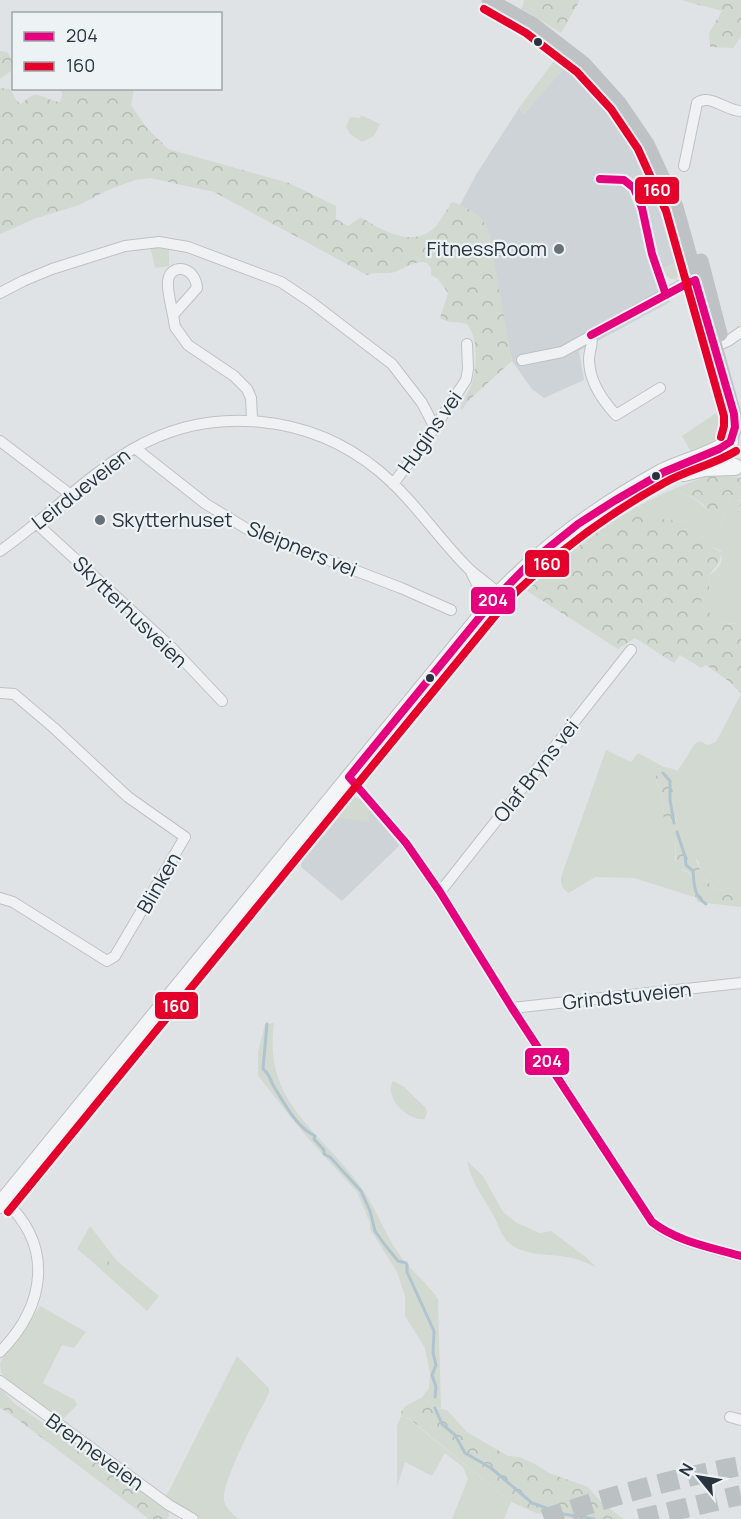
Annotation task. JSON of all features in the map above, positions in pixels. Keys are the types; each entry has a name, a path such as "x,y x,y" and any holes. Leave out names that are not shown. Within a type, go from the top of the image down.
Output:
{"main road":[{"path":"734,438 728,455 738,468"},
{"path":"2,1202 496,598 549,546 594,513 664,472 719,449 734,438"},
{"path":"632,491 693,470 738,468"}],"street":[{"path":"489,0 546,33 576,57 633,121 647,144 689,232 700,283 741,412"},
{"path":"684,166 699,101 707,100 741,111"},
{"path":"0,293 52,269 125,246 159,242 188,247 281,282 311,302 392,364 423,403 435,428"},
{"path":"522,360 562,352 685,283 700,283"},
{"path":"173,315 176,327 188,345 234,376 247,388 251,398 252,419"},
{"path":"718,345 741,332"},
{"path":"591,335 593,339 589,358 592,381 616,415 660,388"},
{"name":"Hugins vei","path":"393,484 435,428 466,380 467,344"},
{"path":"718,345 734,414 734,438"},
{"name":"Leirdueveien","path":"0,551 117,459 135,448 161,435 183,428 215,422 252,419 297,428 330,440 367,462 393,484 496,598"},
{"path":"0,441 70,495"},
{"name":"Sleipners vei","path":"135,448 206,504 247,529 452,610"},
{"name":"Skytterhusveien","path":"37,524 172,648 222,701"},
{"name":"Olaf Bryns vei","path":"440,892 631,650"},
{"name":"Blinken","path":"0,693 14,694 128,796 186,837 115,956 107,961 13,902 0,898"},
{"path":"349,777 406,843 440,892 512,1008 652,1222 675,1236 741,1256"},
{"name":"Grindstuveien","path":"512,1008 741,983"},
{"path":"0,1352 24,1323 34,1297 38,1276 38,1259 34,1241 23,1220 2,1202"},
{"name":"Brenneveien","path":"0,1381 169,1505 193,1519"}],"shaded area":[{"path":"566,66 606,105 633,146 658,198 677,262 660,270 670,302 579,351 584,380 544,398 532,389 512,361 502,310 460,205 477,173 521,105 520,111 524,113"},
{"path":"355,797 362,801 401,844 342,901 301,867 302,847 344,798"}],"green space":[{"path":"524,0 580,0 561,33 522,9"},
{"path":"681,0 741,0 741,37 733,48 710,47 709,33 722,11"},
{"path":"0,51 7,52 12,60 11,71 0,79"},
{"path":"557,57 571,64 599,92 626,127 649,165 679,240 683,268 676,279 670,279 666,275 663,277 660,270 676,262 663,216 646,171 623,129 594,91 566,66 527,111 524,113 520,111 521,105"},
{"path":"0,88 10,89 21,104 36,95 60,102 61,90 134,90 131,105 146,127 168,149 289,183 336,206 336,219 348,226 361,217 387,232 417,237 435,227 451,203 454,202 475,213 489,232 512,361 468,401 462,410 460,408 471,386 475,371 474,337 467,324 440,318 448,293 438,279 431,275 431,268 427,263 415,263 391,273 367,275 214,192 150,178 135,180 79,205 34,219 0,234"},
{"path":"361,115 380,124 374,136 362,142 350,134 346,127 350,117 360,118"},
{"path":"150,245 169,247 169,266 155,268"},
{"path":"722,409 728,424 722,439 706,448 691,452 682,436"},
{"path":"709,475 741,478 741,511 739,497 732,495 720,526 716,528 711,523 710,516 703,505 692,497 673,489"},
{"path":"673,489 700,503 720,526 732,495 739,497 741,624 722,623 703,607 701,601 710,592 710,576 719,567 721,551 710,546 697,529 685,522 662,519 638,506"},
{"path":"638,506 662,519 685,522 697,529 710,546 721,552 718,564 709,578 710,592 701,601 703,607 722,623 741,624 741,694 730,682 706,665 701,668 680,655 674,663 635,638 618,649 527,591 580,545"},
{"path":"741,694 741,892 733,888 716,890 701,874 698,861 675,837 675,860 693,880 694,897 634,878 595,877 569,893 564,890 561,877 606,750 631,762 638,753 664,767 673,769 655,777 664,804 663,815 675,822 677,818 672,792 674,777 694,745 699,741 708,745 716,742"},
{"path":"673,769 678,771 673,782 677,818 669,823 665,821 663,815 664,804 655,776"},
{"path":"355,797 366,807 369,822 339,818 310,852 305,852 302,847 340,800"},
{"path":"675,835 681,835 688,842 703,875 716,890 733,888 741,892 741,907 698,902 694,895 689,872 676,867"},
{"path":"274,1023 273,1050 277,1073 296,1112 358,1183 399,1254 438,1299 441,1408 437,1408 422,1397 429,1388 430,1373 425,1348 405,1316 405,1296 397,1272 370,1229 370,1223 357,1192 306,1136 258,1076 258,1052 265,1024"},
{"path":"393,1081 403,1086 426,1108 425,1119 411,1117 399,1107 391,1094"},
{"path":"467,1161 483,1176 503,1212 517,1223 540,1233 551,1231 597,1268 575,1259 537,1254 513,1246 504,1237 471,1175"},
{"path":"90,1226 117,1261 159,1296 147,1311 107,1275 112,1272 108,1259 100,1255 88,1258 77,1249"},
{"path":"100,1255 108,1259 112,1272 107,1275 88,1258"},
{"path":"40,1306 86,1332 74,1348 62,1345 43,1383 75,1400 77,1405 60,1422 6,1380 1,1372 0,1363 4,1356 20,1338"},
{"path":"237,1356 269,1388 269,1393 228,1478 224,1501 239,1519 201,1519 166,1497"},
{"path":"0,1388 14,1403 167,1510 168,1519 149,1519 0,1408"},
{"path":"422,1397 437,1408 447,1410 467,1432 508,1456 519,1457 549,1473 588,1487 602,1503 624,1519 572,1519 536,1513 511,1502 411,1420 401,1416 405,1407"},
{"path":"401,1416 410,1420 511,1502 504,1519 452,1519 468,1479 463,1467 445,1453 432,1476 405,1462 397,1487 397,1426"}],"waterway":[{"path":"663,773 670,781 670,800 674,823"},
{"path":"677,832 686,865 693,871 697,894 706,904"},
{"path":"267,1024 263,1069 291,1114 302,1127 315,1136 314,1139 324,1150 324,1154 330,1157 361,1191 370,1211 375,1231 398,1261 407,1265 407,1272 434,1331 433,1353 436,1365 432,1375 436,1387 435,1397"},
{"path":"435,1408 442,1424 455,1435 465,1453 491,1468 532,1503 563,1514 594,1519"}],"tunnel":[{"path":"544,1519 641,1489 741,1466"},
{"path":"639,1519 741,1495"}],"transit line":[{"name":"160","path":"484,9 526,33 577,72 611,109 638,149 666,211 724,416 721,437"},
{"name":"204","path":"600,179 624,180 634,188 642,208 652,254 666,295"},
{"name":"204","path":"695,280 734,414 735,427 731,440"},
{"name":"204","path":"591,335 690,282"},
{"name":"204","path":"730,442 719,449 664,472 614,501 578,524 532,561 492,602 349,777 406,843 440,892 512,1008 652,1222 683,1239 741,1256"},
{"name":"160","path":"8,1212 507,601 562,551 622,508 673,478 736,451"}],"place":[{"name":"FitnessRoom","path":"559,249"},
{"name":"Skytterhuset","path":"100,520"}]}
